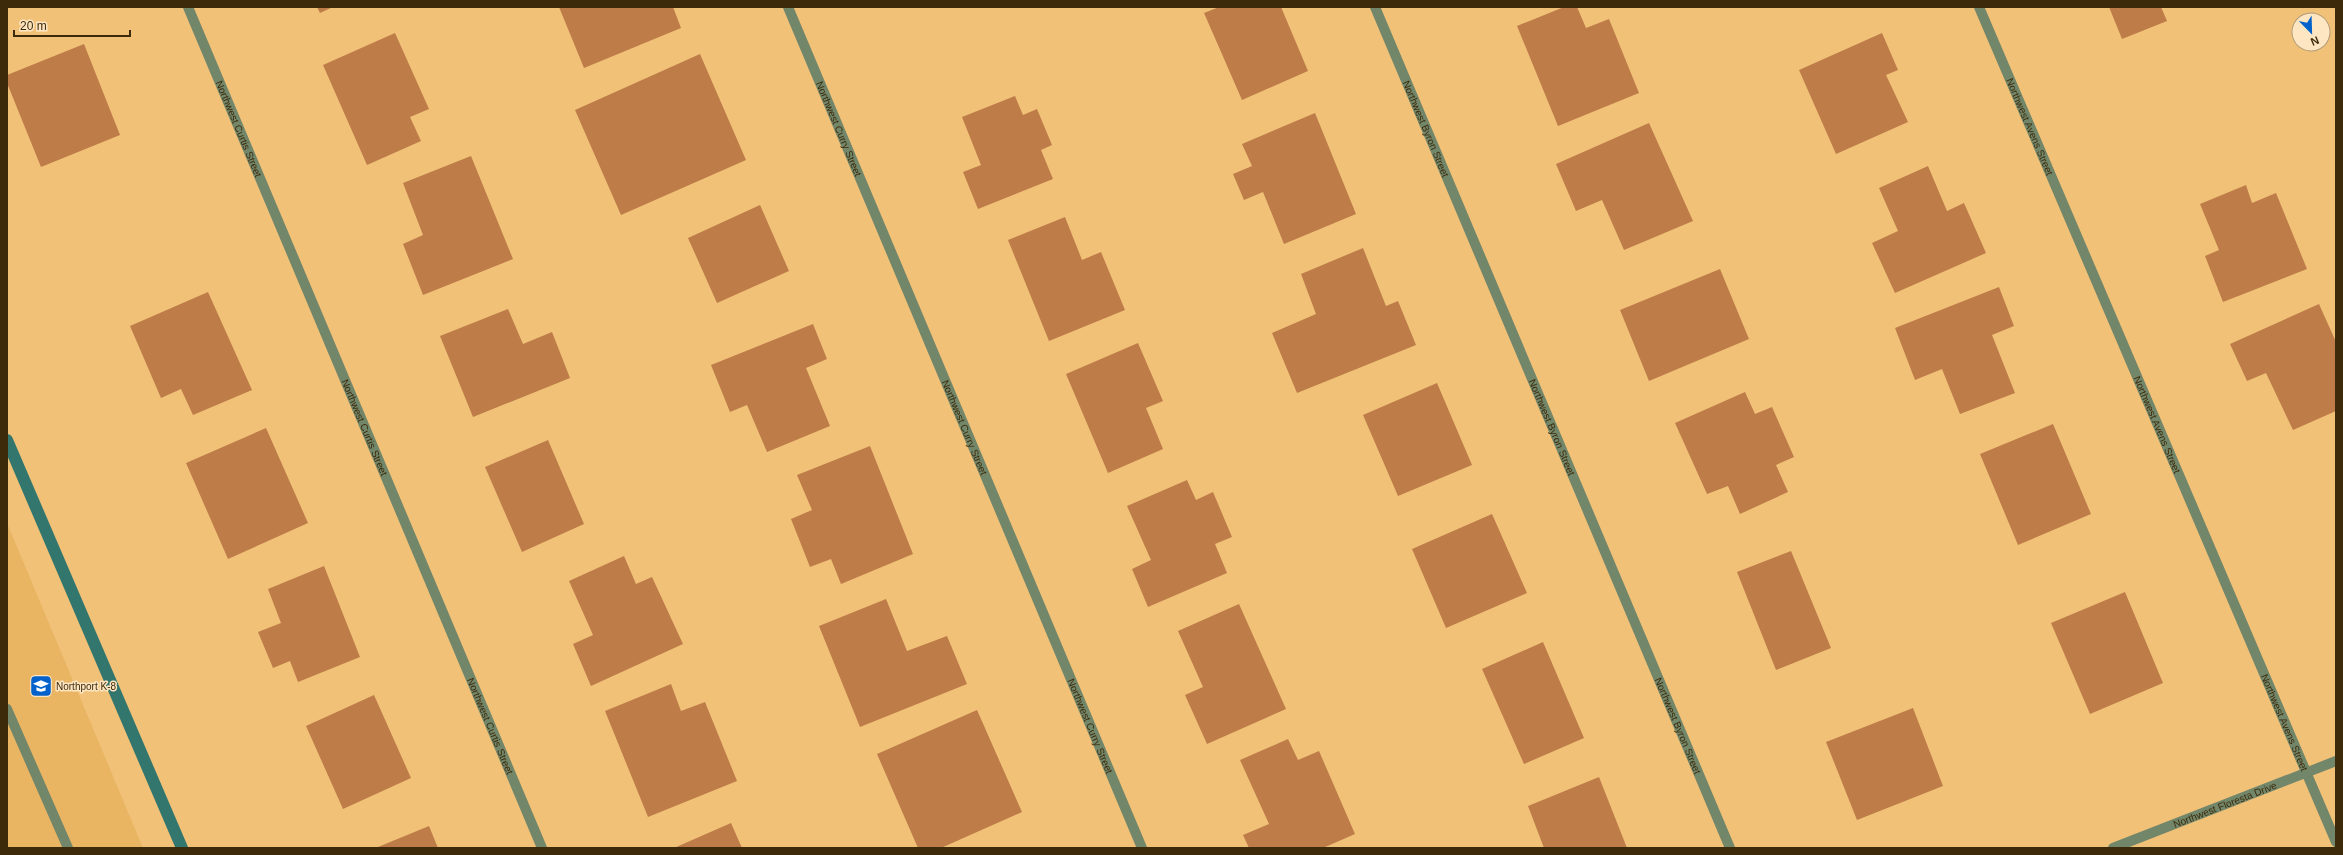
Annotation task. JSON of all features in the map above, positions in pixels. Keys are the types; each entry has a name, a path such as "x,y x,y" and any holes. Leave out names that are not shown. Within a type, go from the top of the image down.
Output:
{"street":[{"name":"Northwest Curtis Street","path":"188,7 542,848"},
{"name":"Northwest Curry Street","path":"788,7 1142,848"},
{"name":"Northwest Byron Street","path":"1375,7 1730,848"},
{"name":"Northwest Avens Street","path":"1979,7 2336,842"},
{"path":"7,709 68,848"},
{"name":"Northwest Floresta Drive","path":"2114,848 2336,761"}],"shaded area":[{"name":"Northport K-8","path":"7,523 143,848 7,848"}],"building":[{"path":"317,7 333,7 320,13"},
{"path":"559,7 673,7 681,28 584,68"},
{"path":"1219,7 1281,7 1308,71 1242,100 1204,13"},
{"path":"1564,7 1577,7 1586,28 1609,19 1639,93 1558,126 1517,26"},
{"path":"2109,7 2161,7 2167,21 2122,39"},
{"path":"395,33 429,109 410,117 421,141 367,165 323,65"},
{"path":"1882,33 1898,70 1886,75 1908,122 1836,154 1799,70"},
{"path":"84,44 120,135 41,167 7,83 7,75"},
{"path":"700,54 746,160 621,215 575,110"},
{"path":"1015,96 1023,115 1037,109 1052,145 1041,150 1053,179 978,209 963,172 981,165 962,117"},
{"path":"1315,113 1356,214 1284,244 1263,192 1244,200 1233,174 1252,166 1242,144"},
{"path":"1649,123 1693,221 1624,250 1602,200 1576,211 1556,164"},
{"path":"471,156 513,259 423,295 403,244 423,235 403,183"},
{"path":"1928,166 1947,211 1964,203 1986,253 1895,293 1872,243 1898,231 1879,188"},
{"path":"2246,185 2252,203 2276,193 2307,269 2223,302 2205,256 2219,250 2200,204"},
{"path":"760,205 789,271 717,303 688,238"},
{"path":"1065,217 1082,260 1101,252 1125,310 1049,341 1008,240"},
{"path":"1363,248 1386,306 1398,301 1416,345 1297,393 1272,333 1316,314 1301,274"},
{"path":"1720,269 1749,339 1649,381 1620,310"},
{"path":"1999,287 2014,326 1992,335 2015,393 1960,414 1942,369 1915,380 1895,328"},
{"path":"208,292 252,390 193,415 181,389 161,398 130,326"},
{"path":"2319,304 2336,342 2336,411 2293,430 2266,373 2247,381 2230,344"},
{"path":"508,309 523,344 552,332 570,378 473,417 440,336"},
{"path":"813,324 827,359 806,368 830,426 767,452 747,405 730,412 711,365"},
{"path":"1138,343 1163,401 1146,408 1163,449 1108,473 1066,374"},
{"path":"1437,383 1472,465 1398,496 1363,415"},
{"path":"1745,392 1755,414 1772,407 1794,457 1776,465 1788,492 1740,514 1728,486 1707,494 1675,423"},
{"path":"2053,424 2091,514 2018,545 1980,454"},
{"path":"266,428 308,523 228,559 186,463"},
{"path":"548,440 584,524 522,552 485,467"},
{"path":"870,446 913,554 841,584 831,559 810,567 791,519 812,510 797,475"},
{"path":"1187,480 1196,500 1213,492 1232,537 1215,544 1227,573 1148,607 1132,569 1151,560 1127,506"},
{"path":"1492,514 1527,593 1446,628 1412,549"},
{"path":"1791,551 1831,648 1776,670 1737,572"},
{"path":"624,556 636,584 652,577 683,644 591,686 573,644 593,635 569,581"},
{"path":"324,566 360,657 298,682 290,661 273,668 258,632 281,623 268,589"},
{"path":"2125,592 2163,683 2090,714 2051,623"},
{"path":"886,599 907,651 947,636 967,684 860,727 819,626"},
{"path":"1239,604 1286,709 1207,744 1185,695 1203,687 1178,631"},
{"path":"1543,642 1584,738 1524,764 1482,669"},
{"path":"671,684 681,711 705,702 737,781 648,817 605,711"},
{"path":"374,695 411,778 343,809 306,726"},
{"path":"1913,708 1943,786 1857,820 1826,742"},
{"path":"977,710 1022,812 941,848 918,848 877,754"},
{"path":"1288,739 1298,760 1319,751 1355,834 1323,848 1249,848 1243,835 1269,824 1240,760"},
{"path":"1599,777 1627,848 1544,848 1528,806"},
{"path":"731,823 742,848 674,848"},
{"path":"429,826 438,848 378,848 378,847"}],"waterway":[{"path":"7,440 182,848"}],"place":[{"name":"Northport K-8","path":"41,686"}]}
